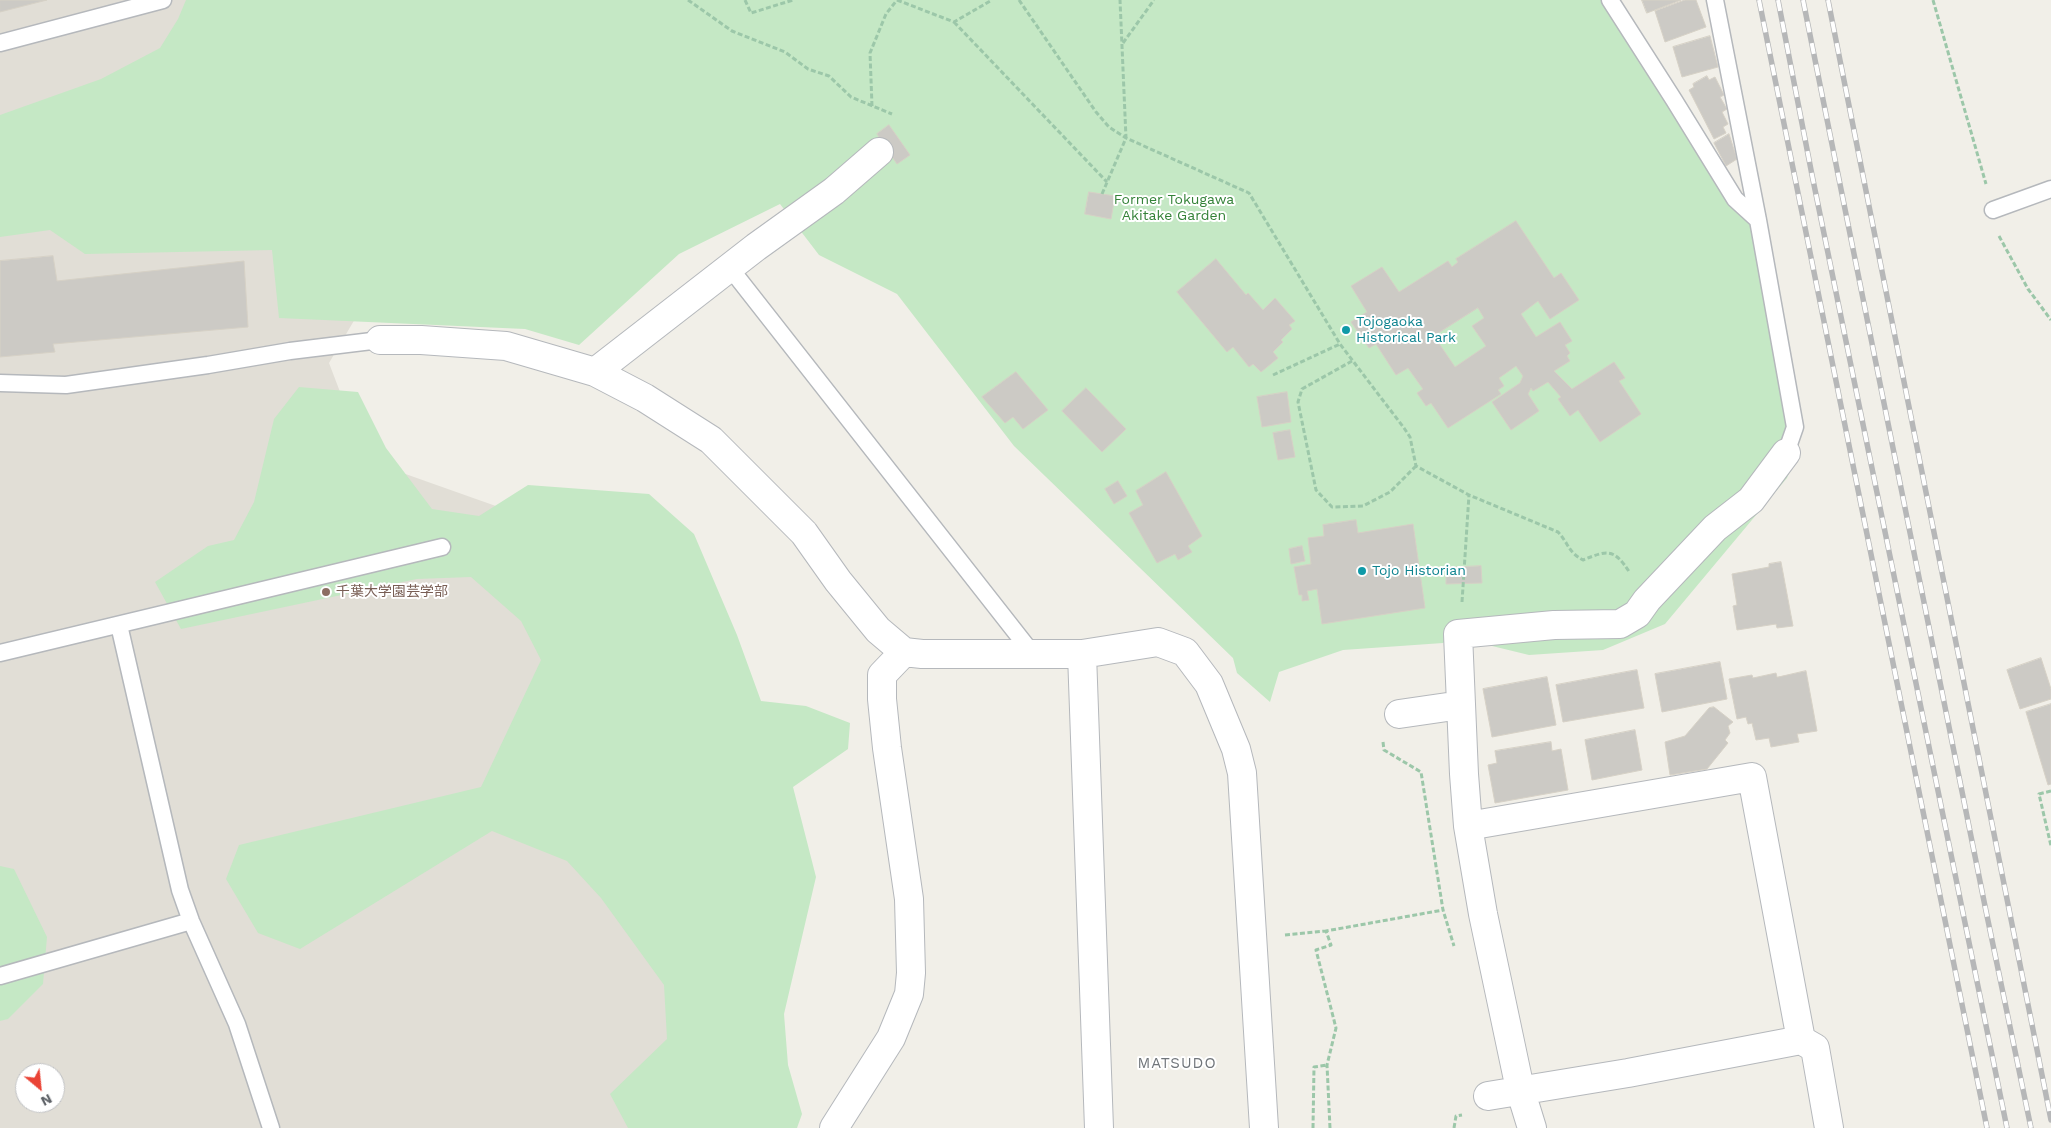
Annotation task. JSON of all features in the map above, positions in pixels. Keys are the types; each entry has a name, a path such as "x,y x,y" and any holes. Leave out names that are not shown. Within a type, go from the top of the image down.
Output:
{"street":[{"path":"595,372 834,191 879,152"},
{"path":"380,340 421,340 506,346 595,372 645,398 712,440 804,533 838,581 878,630 904,652 922,654 1082,654 1158,642 1185,652 1209,684 1236,748 1242,773 1264,1128"},
{"path":"1532,1128 1520,1089 1483,914 1468,826 1458,634 1554,625 1620,624 1637,614 1647,600 1715,528 1751,500 1786,453"},
{"path":"834,1128 891,1038 909,994 911,974 909,899 887,748 882,699 882,675 904,652"},
{"path":"1082,654 1098,1128"},
{"path":"1399,714 1461,705"},
{"path":"1468,826 1752,777 1801,1040"},
{"path":"1488,1096 1520,1089 1628,1073 1801,1040 1814,1048 1829,1128"}],"lane":[{"path":"0,43 163,0"},
{"path":"1610,0 1734,199 1758,220"},
{"path":"1715,0 1758,220 1795,427 1786,453"},
{"path":"1994,210 2051,189"},
{"path":"730,268 1032,653"},
{"path":"0,383 66,386 290,351 380,340"},
{"path":"0,653 442,547"},
{"path":"119,625 178,881 191,922 236,1024 271,1128"},
{"path":"0,976 191,922"}],"path":[{"path":"688,0 732,31 785,52 808,69 829,76 851,97 892,114"},
{"path":"745,0 751,13 793,0"},
{"path":"872,106 870,53 886,14 897,0 954,22 1108,182"},
{"path":"954,22 992,0"},
{"path":"1019,0 1096,112 1110,127 1126,138 1249,193 1340,344 1407,433 1416,466 1469,495 1558,532 1572,554 1582,560 1604,552 1615,554 1621,559 1647,600"},
{"path":"1102,194 1126,138 1120,0"},
{"path":"1123,43 1154,0"},
{"path":"1933,0 1994,210 1998,234 2028,289 2051,320"},
{"path":"1273,375 1340,344"},
{"path":"1352,361 1302,389 1298,402 1316,490 1332,507 1363,506 1390,492 1416,466"},
{"path":"1458,634 1469,495"},
{"path":"1384,750 1421,772"},
{"path":"2051,791 2039,794 2051,846"},
{"path":"1252,938 1326,931 1443,910"},
{"path":"1326,931 1331,945 1316,950 1336,1028 1327,1065 1330,1128"},
{"path":"1313,1128 1314,1066 1327,1065"}],"shaded area":[{"name":"千葉大学園芸学部","path":"0,0 494,0 398,246 329,363 366,460 524,516 603,538 701,1128 0,1128"}],"green space":[{"name":"Tojogaoka Historical Park","path":"186,0 1615,0 1636,27 1666,103 1752,224 1799,447 1787,478 1665,624 1603,650 1529,655 1451,636 1443,643 1343,650 1279,672 1270,702 1237,673 1233,658 1014,446 897,294 819,255 780,204 679,254 579,345 525,329 279,318 272,250 85,254 50,230 0,237 0,115 101,79 160,48 178,19"},
{"path":"299,387 358,392 386,448 432,509 479,516 528,485 649,494 694,534 737,635 761,701 806,706 850,723 848,749 793,787 816,877 784,1014 788,1065 802,1114 797,1128 628,1128 610,1094 667,1039 664,985 601,898 567,861 492,831 300,949 258,933 226,879 239,845 481,787 541,660 521,621 471,577 417,579 181,629 155,582 208,546 234,540 254,502 274,419"},
{"path":"0,866 14,869 47,937 43,984 8,1019 0,1021"}],"building":[{"path":"0,0 47,0 0,12"},
{"path":"1642,0 1681,0 1647,13"},
{"path":"1685,0 1696,0 1706,27 1665,42 1655,11"},
{"path":"1710,36 1718,67 1682,77 1673,47"},
{"path":"1707,76 1709,80 1715,77 1724,95 1720,97 1727,109 1722,112 1728,124 1723,127 1726,133 1714,139 1689,90 1694,87 1693,84"},
{"path":"889,125 910,155 897,164 877,134"},
{"path":"1729,134 1737,159 1726,166 1714,143"},
{"path":"1089,192 1115,196 1111,219 1085,214"},
{"path":"1516,221 1554,278 1561,273 1579,300 1550,319 1538,301 1521,314 1536,337 1560,322 1572,341 1565,345 1570,353 1567,356 1570,361 1554,371 1572,389 1614,362 1625,378 1619,381 1641,414 1600,442 1578,410 1570,416 1558,399 1561,397 1548,382 1533,391 1531,388 1528,394 1539,411 1511,430 1492,402 1520,383 1523,376 1516,366 1499,378 1504,386 1498,390 1501,394 1448,428 1431,403 1426,406 1417,393 1423,389 1408,368 1396,375 1376,344 1369,348 1351,322 1367,312 1351,286 1382,267 1399,292 1448,261 1452,267 1458,262 1456,259","holes":["1478,308 1484,318 1472,326 1486,346 1455,367 1434,336"]},
{"path":"53,256 57,281 244,261 248,327 53,344 55,352 0,357 0,261"},
{"path":"1216,259 1246,295 1248,293 1263,310 1275,298 1295,321 1289,325 1292,329 1273,352 1278,358 1261,372 1253,364 1249,367 1233,347 1227,352 1177,292"},
{"path":"1016,372 1048,410 1023,429 1013,417 1005,423 982,397"},
{"path":"1086,388 1126,429 1102,452 1062,411"},
{"path":"1287,392 1291,422 1262,427 1257,397"},
{"path":"1290,430 1295,457 1278,460 1273,433"},
{"path":"1166,472 1202,536 1188,546 1192,552 1178,560 1175,554 1157,563 1129,513 1143,505 1136,491"},
{"path":"1118,481 1127,496 1114,504 1105,489"},
{"path":"1356,520 1358,533 1413,524 1425,608 1322,624 1317,589 1307,591 1309,600 1302,601 1302,595 1299,595 1294,567 1311,564 1308,538 1324,536 1323,525"},
{"path":"1302,546 1305,561 1291,564 1289,549"},
{"path":"1781,562 1793,626 1777,628 1776,624 1737,630 1733,606 1737,605 1732,574 1769,567 1769,564"},
{"path":"1481,566 1482,583 1446,584 1446,568"},
{"path":"2041,658 2051,689 2051,699 2020,709 2007,670"},
{"path":"1720,662 1727,699 1662,712 1655,674"},
{"path":"1637,670 1644,708 1563,722 1556,685"},
{"path":"1806,671 1817,731 1797,734 1799,742 1771,747 1769,738 1756,740 1752,723 1748,724 1746,717 1737,719 1729,679 1752,675 1753,678 1776,673 1777,677"},
{"path":"1547,677 1556,725 1492,737 1483,689"},
{"path":"2051,704 2051,784 2048,785 2026,712"},
{"path":"1714,707 1733,722 1728,726 1730,733 1725,740 1728,743 1707,769 1670,775 1665,742 1685,736 1709,708"},
{"path":"1635,730 1642,770 1592,780 1585,740"},
{"path":"1551,742 1552,751 1561,749 1568,790 1495,803 1488,765 1497,763 1495,751"}],"railway":[{"path":"1759,0 1987,1128"},
{"path":"1778,0 2007,1128"},
{"path":"1803,0 2031,1128"},
{"path":"1828,0 2051,1120"}],"place":[{"name":"Tojogaoka Historical Park","path":"1346,330"},
{"name":"Tojo Historian","path":"1362,571"},
{"name":"千葉大学園芸学部","path":"326,592"}],"district":[{"name":"MATSUDO","path":"1177,1064"}],"park label":[{"name":"Former Tokugawa Akitake Garden","path":"1174,208"}]}
